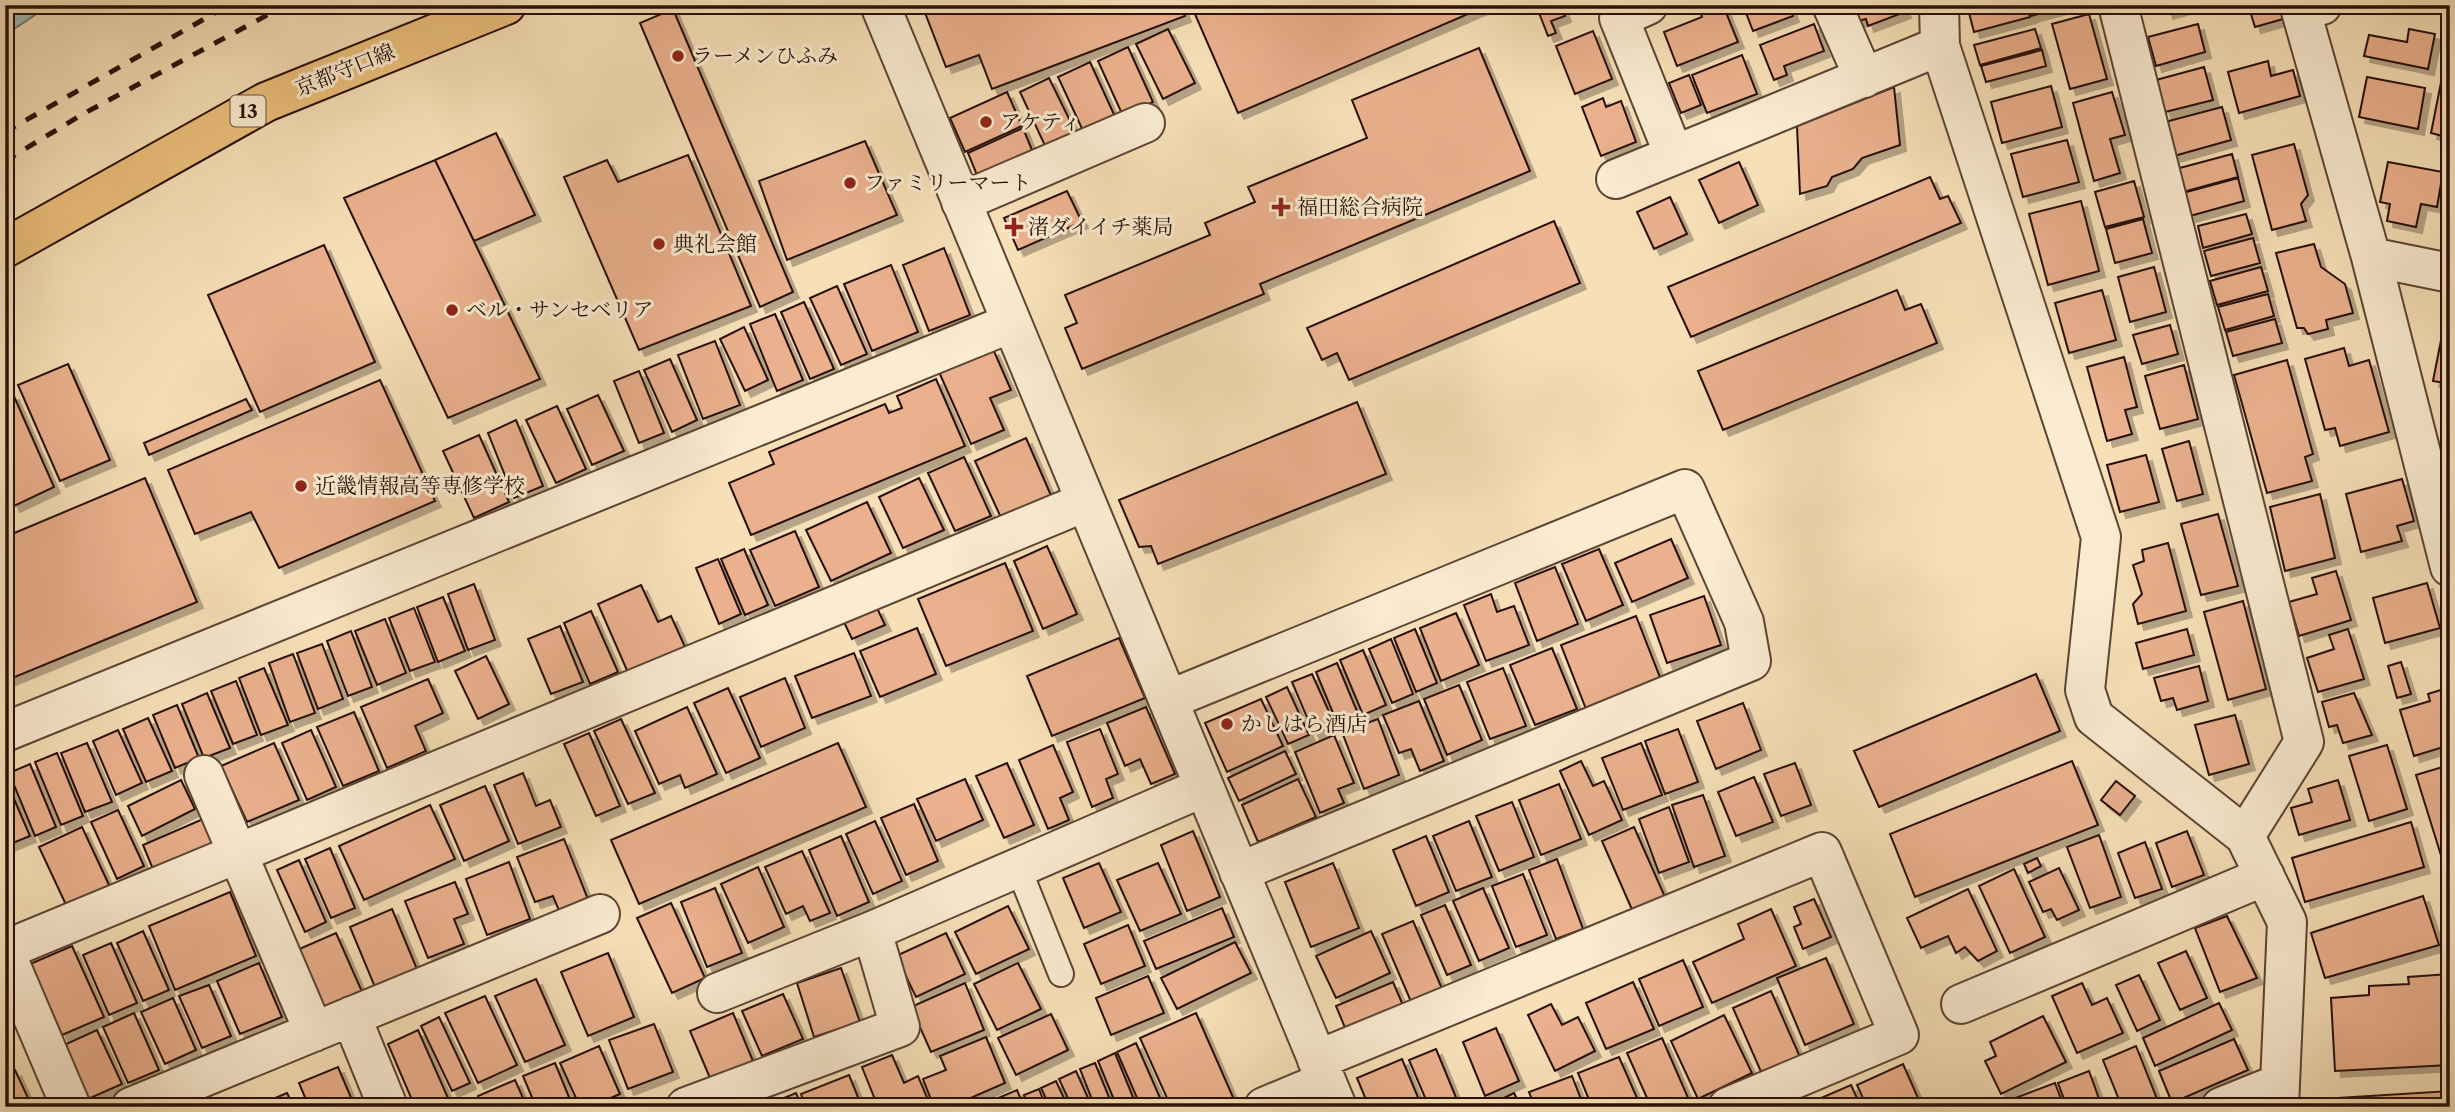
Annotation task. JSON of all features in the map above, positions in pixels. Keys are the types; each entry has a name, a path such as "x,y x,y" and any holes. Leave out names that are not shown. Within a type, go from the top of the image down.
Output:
{"main road":[{"name":"京都守口線","path":"5,248 266,102 506,5"}],"street":[{"path":"880,5 1326,1082"},
{"path":"1648,5 1619,18 1674,155"},
{"path":"1832,5 1864,78"},
{"path":"1939,5 1940,46 2101,537 2085,690 2094,716 2245,836 2287,922 2278,1095 2221,1107"},
{"path":"2118,5 2304,742 2245,836"},
{"path":"2322,5 2301,11 2439,496 2450,567"},
{"path":"1616,179 1940,46"},
{"path":"961,202 1145,124"},
{"path":"2371,257 2450,273"},
{"path":"5,732 1011,323"},
{"path":"1168,700 1685,489 1744,622 1751,662 1239,872"},
{"path":"71,1107 5,951 1086,502"},
{"path":"204,775 314,1032"},
{"path":"717,993 872,931 1204,787"},
{"path":"1264,1107 1326,1082 1822,852 1899,1035 1728,1107"},
{"path":"1961,1004 2265,876"},
{"path":"131,1107 600,914"},
{"path":"686,1107 900,1027 872,931"},
{"path":"351,1016 388,1107"}],"lane":[{"path":"1018,867 1061,974"}],"water":[{"path":"5,5 50,5 5,35"}],"building":[{"path":"922,5 1181,5 1185,16 992,89 979,55 946,67"},
{"path":"1191,5 1481,5 1482,8 1238,113"},
{"path":"1536,5 1561,5 1565,16 1551,21 1556,33 1548,36"},
{"path":"1706,5 1723,5 1738,42 1677,66 1664,32 1702,17 1699,8"},
{"path":"1743,5 1789,5 1793,16 1753,31"},
{"path":"1902,5 1905,12 1868,26 1866,19 1858,21 1853,7"},
{"path":"1967,5 2026,5 2030,17 1974,32"},
{"path":"2028,5 2072,5 2031,16"},
{"path":"2165,5 2195,5 2167,13"},
{"path":"2279,5 2283,19 2255,27 2250,11"},
{"path":"673,9 793,292 760,307 640,23"},
{"path":"2089,14 2107,79 2070,89 2052,24"},
{"path":"1814,24 1824,51 1784,66 1787,75 1774,80 1760,45"},
{"path":"2198,24 2205,52 2156,66 2148,37"},
{"path":"1168,29 1195,83 1163,99 1136,44"},
{"path":"2035,29 2041,48 1980,65 1974,45"},
{"path":"2409,29 2435,34 2428,69 2364,56 2369,35 2407,42"},
{"path":"1593,31 1612,79 1575,94 1556,46"},
{"path":"1128,47 1153,102 1123,116 1098,61"},
{"path":"1479,48 1530,171 1260,284 1264,294 1082,369 1065,328 1077,323 1065,295 1210,235 1205,223 1255,202 1248,187 1367,138 1352,100"},
{"path":"2042,50 2046,66 1986,82 1981,66"},
{"path":"1742,55 1757,94 1707,113 1692,75"},
{"path":"2446,57 2450,58 2450,138 2431,133"},
{"path":"2268,61 2271,76 2293,70 2300,96 2239,113 2228,72"},
{"path":"1090,62 1117,121 1085,135 1058,77"},
{"path":"2204,67 2213,100 2165,112 2156,80"},
{"path":"1689,75 1701,105 1681,113 1669,83"},
{"path":"2367,77 2425,88 2418,129 2359,117"},
{"path":"1049,78 1077,135 1047,150 1020,92"},
{"path":"2051,86 2062,127 2002,143 1991,102"},
{"path":"1894,87 1900,145 1862,158 1853,169 1832,177 1827,186 1800,194 1797,126"},
{"name":"アケティ","path":"1007,92 1022,126 965,152 950,118"},
{"path":"2112,92 2125,135 2110,139 2120,173 2094,181 2073,103"},
{"path":"1603,98 1606,107 1621,101 1636,142 1601,156 1582,107"},
{"path":"2222,107 2231,140 2174,156 2165,122"},
{"path":"1023,128 1036,160 981,185 968,153"},
{"path":"496,133 535,215 474,241 435,160"},
{"path":"2067,140 2079,182 2023,197 2011,154"},
{"path":"865,141 897,215 787,260 759,181"},
{"path":"2294,144 2308,195 2301,204 2306,221 2272,230 2252,155"},
{"path":"2232,154 2238,177 2183,192 2176,169"},
{"name":"典礼会館","path":"688,155 751,306 639,350 564,177 607,160 618,182"},
{"name":"ベル・サンセベリア","path":"435,160 540,379 448,418 344,198"},
{"path":"1739,162 1758,205 1719,223 1699,180"},
{"path":"2388,162 2443,172 2437,207 2421,204 2416,227 2387,221 2390,204 2380,202"},
{"path":"1930,177 1940,199 1948,196 1961,223 1691,337 1668,287"},
{"path":"2238,178 2244,201 2190,216 2183,193"},
{"path":"2134,181 2144,217 2105,227 2095,192"},
{"path":"1067,191 1082,222 1018,250 1004,218"},
{"path":"1670,197 1687,234 1654,249 1637,212"},
{"path":"2081,201 2099,271 2048,285 2029,214"},
{"path":"2246,214 2252,234 2203,248 2198,226"},
{"path":"2143,219 2152,253 2115,263 2106,229"},
{"path":"1554,221 1580,283 1349,380 1337,353 1322,360 1307,328"},
{"path":"2253,238 2260,263 2211,276 2204,251"},
{"path":"2314,244 2321,267 2345,284 2353,313 2326,320 2328,329 2308,334 2304,328 2297,328 2276,253"},
{"path":"324,245 375,362 260,412 208,295"},
{"path":"944,248 970,315 929,331 903,265"},
{"path":"891,265 918,332 872,351 844,284"},
{"path":"2154,267 2166,312 2130,322 2118,277"},
{"path":"2261,267 2268,291 2217,305 2210,281"},
{"path":"837,286 867,354 841,365 810,298"},
{"path":"1897,290 1905,310 1921,304 1937,343 1723,430 1698,371"},
{"path":"2102,290 2116,340 2069,353 2055,303"},
{"path":"2268,294 2274,316 2225,330 2218,307"},
{"path":"804,302 834,369 810,379 781,312"},
{"path":"775,314 803,380 777,391 750,324"},
{"path":"2275,319 2282,343 2233,356 2226,332"},
{"path":"2170,325 2178,354 2142,364 2133,335"},
{"path":"2444,325 2450,327 2450,384 2433,381"},
{"path":"744,327 768,380 745,391 720,339"},
{"path":"715,341 740,405 703,419 678,355"},
{"path":"2344,348 2349,366 2369,360 2389,432 2340,446 2335,428 2325,430 2305,359"},
{"path":"993,349 1011,390 990,398 1004,430 971,444 939,372"},
{"path":"2124,357 2137,407 2125,410 2132,434 2107,441 2087,367"},
{"path":"670,359 697,420 672,432 644,370"},
{"path":"2287,360 2313,454 2305,457 2312,481 2267,493 2234,375"},
{"path":"68,364 110,460 60,481 18,385"},
{"path":"2184,365 2198,419 2160,429 2145,376"},
{"path":"639,371 664,433 639,443 614,381"},
{"path":"936,379 965,446 751,535 729,483 774,464 769,452 885,404 889,413 902,408 897,396"},
{"name":"近畿情報高等専修学校","path":"380,380 435,501 279,568 251,512 195,534 168,470"},
{"path":"13,394 54,487 14,506 5,487 5,397"},
{"path":"598,395 624,451 592,465 567,409"},
{"path":"246,399 252,410 149,455 144,443"},
{"path":"1357,402 1386,474 1158,564 1151,546 1139,547 1119,500"},
{"path":"557,406 586,469 556,483 526,420"},
{"path":"516,420 543,486 514,498 488,433"},
{"path":"479,435 509,502 474,518 443,451"},
{"path":"1026,438 1053,500 1003,522 975,461"},
{"path":"2189,441 2203,494 2177,501 2162,449"},
{"path":"2146,455 2159,502 2120,512 2107,465"},
{"path":"964,457 991,516 955,531 928,473"},
{"path":"145,478 197,602 5,681 5,537"},
{"path":"919,478 944,530 903,548 879,497"},
{"path":"2402,479 2414,521 2397,526 2402,541 2361,552 2346,494"},
{"path":"2320,494 2335,558 2285,571 2270,507"},
{"path":"867,502 891,553 831,581 806,530"},
{"path":"2218,514 2238,586 2201,595 2181,524"},
{"path":"795,531 819,587 775,606 750,550"},
{"path":"1671,539 1688,578 1632,602 1615,563"},
{"path":"2168,543 2186,611 2138,624 2133,604 2142,594 2133,565 2144,561 2142,550"},
{"path":"1047,546 1077,614 1043,629 1014,561"},
{"path":"744,549 768,605 745,615 721,559"},
{"path":"1599,549 1623,605 1586,621 1562,564"},
{"path":"718,559 741,614 719,624 696,568"},
{"path":"1005,563 1033,631 946,666 918,599"},
{"path":"1555,567 1578,624 1537,641 1515,583"},
{"path":"2336,571 2351,620 2299,636 2289,602 2317,594 2312,578"},
{"path":"2427,583 2440,628 2385,643 2373,598"},
{"path":"474,584 495,640 468,650 448,594"},
{"path":"641,585 658,622 671,616 686,649 629,675 598,604"},
{"path":"1491,594 1497,612 1514,606 1529,645 1486,661 1464,605"},
{"path":"1704,596 1721,645 1667,663 1650,615"},
{"path":"443,597 465,651 438,662 417,607"},
{"path":"2243,601 2266,689 2228,700 2204,612"},
{"path":"414,608 435,662 410,671 389,618"},
{"path":"877,608 885,625 852,639 844,622"},
{"path":"591,611 618,672 590,684 564,623"},
{"path":"1456,613 1479,665 1441,681 1420,628"},
{"path":"1636,616 1661,680 1586,709 1561,645"},
{"path":"385,619 406,673 377,685 355,631"},
{"path":"560,626 583,682 551,694 528,639"},
{"path":"917,628 936,674 880,697 860,651"},
{"path":"1415,629 1437,683 1416,692 1394,638"},
{"path":"2187,629 2194,655 2143,669 2136,643"},
{"path":"2348,629 2364,679 2318,692 2307,658 2334,649 2329,635"},
{"path":"351,631 372,687 348,696 327,641"},
{"path":"1119,638 1145,698 1052,736 1027,676"},
{"path":"1391,639 1413,694 1392,703 1369,649"},
{"path":"322,644 343,699 318,709 297,653"},
{"path":"1552,648 1577,709 1535,725 1510,665"},
{"path":"1363,650 1386,705 1363,715 1340,660"},
{"path":"854,653 871,696 812,718 795,676"},
{"path":"293,654 315,713 290,722 269,663"},
{"path":"486,656 509,704 478,719 455,671"},
{"path":"2401,662 2411,694 2397,698 2388,666"},
{"path":"1337,663 1359,716 1338,725 1316,672"},
{"path":"2199,666 2208,701 2177,710 2173,698 2161,701 2154,678"},
{"path":"264,668 288,725 261,735 239,678"},
{"path":"1503,668 1526,726 1490,739 1467,682"},
{"path":"1312,674 1335,725 1314,734 1292,682"},
{"path":"2036,674 2060,731 1879,807 1854,751"},
{"path":"785,678 805,728 761,747 740,697"},
{"path":"428,679 443,713 415,726 426,751 387,768 361,707"},
{"path":"236,681 257,735 233,744 211,691"},
{"path":"1459,685 1482,740 1447,755 1424,699"},
{"path":"1287,687 1309,735 1288,744 1266,697"},
{"path":"2450,687 2450,745 2414,756 2400,710 2430,701 2428,694"},
{"path":"728,688 760,758 726,773 694,703"},
{"path":"207,693 230,748 204,758 182,704"},
{"path":"2354,693 2372,735 2343,743 2337,725 2329,727 2322,702"},
{"path":"1261,699 1283,746 1227,772 1205,723"},
{"path":"1419,701 1444,761 1420,771 1411,749 1399,753 1383,715"},
{"path":"1743,703 1761,750 1716,769 1697,721"},
{"path":"177,705 199,758 175,768 153,715"},
{"path":"687,707 717,774 685,788 680,775 659,784 635,731"},
{"path":"1146,707 1175,774 1151,784 1140,759 1125,766 1107,723"},
{"path":"354,712 379,771 343,786 317,727"},
{"path":"2235,715 2249,764 2209,775 2195,725"},
{"path":"148,718 172,771 146,782 123,729"},
{"path":"621,719 655,793 628,804 594,731"},
{"path":"1378,719 1399,775 1364,789 1342,732"},
{"path":"1100,729 1118,774 1106,779 1113,798 1092,807 1067,742"},
{"path":"1678,729 1698,782 1665,794 1645,741"},
{"path":"118,730 142,783 116,795 93,741"},
{"path":"311,730 336,787 307,800 282,743"},
{"path":"589,733 620,806 596,816 564,744"},
{"path":"1334,735 1354,783 1338,789 1344,803 1320,813 1295,752"},
{"path":"87,743 112,802 85,812 61,753"},
{"path":"274,743 299,800 247,822 221,766"},
{"path":"838,743 866,807 639,904 611,840"},
{"path":"1641,743 1662,795 1623,810 1602,758"},
{"path":"1053,745 1073,792 1060,798 1069,820 1048,829 1019,760"},
{"path":"2387,745 2407,809 2369,821 2349,756"},
{"path":"1285,751 1296,774 1239,801 1228,778"},
{"path":"57,753 83,816 61,825 35,762"},
{"path":"1581,761 1593,786 1604,781 1622,820 1589,835 1560,771"},
{"path":"2072,761 2098,825 1915,897 1890,834"},
{"path":"1007,763 1034,825 1004,838 976,776"},
{"path":"1795,763 1811,805 1781,816 1764,774"},
{"path":"30,764 56,827 35,836 9,773"},
{"path":"2449,765 2450,863 2444,865 2416,775"},
{"path":"523,773 536,806 550,800 561,827 518,844 494,785"},
{"path":"1754,777 1773,822 1736,836 1718,792"},
{"path":"5,778 30,836 8,845 5,838"},
{"path":"965,779 983,820 936,841 917,799"},
{"path":"1298,779 1316,817 1258,842 1242,805"},
{"path":"181,780 195,809 142,836 128,806"},
{"path":"2338,780 2350,820 2299,835 2291,808 2312,802 2308,789"},
{"path":"2116,781 2135,796 2120,815 2101,800"},
{"path":"1559,784 1581,839 1541,855 1519,800"},
{"path":"485,786 509,841 464,861 440,805"},
{"path":"1703,795 1725,856 1694,867 1672,805"},
{"path":"1512,802 1534,857 1499,871 1476,816"},
{"path":"914,804 938,861 906,875 881,818"},
{"path":"430,805 455,859 364,900 339,846"},
{"path":"1669,807 1689,862 1659,873 1639,819"},
{"path":"118,810 144,866 117,879 91,822"},
{"path":"203,819 216,847 155,874 143,845"},
{"path":"875,821 902,881 873,894 846,834"},
{"path":"1469,821 1492,877 1456,891 1433,836"},
{"path":"2411,822 2424,867 2305,902 2292,858"},
{"path":"82,827 110,887 67,907 39,847"},
{"path":"1634,827 1665,897 1633,912 1602,841"},
{"path":"1193,831 1220,897 1187,911 1161,845"},
{"path":"2187,831 2204,875 2172,887 2156,843"},
{"path":"2099,835 2121,897 2090,908 2067,847"},
{"path":"841,836 869,902 837,916 809,850"},
{"path":"1426,836 1449,892 1416,906 1393,850"},
{"path":"564,839 589,902 560,913 553,896 535,902 517,857"},
{"path":"2145,842 2162,889 2135,898 2118,853"},
{"path":"330,848 355,908 331,918 305,859"},
{"path":"802,851 830,913 810,921 803,906 786,914 765,867"},
{"path":"2037,858 2041,866 2028,873 2024,864"},
{"path":"1557,859 1583,929 1556,939 1529,870"},
{"path":"299,860 326,922 305,932 277,870"},
{"path":"509,862 530,919 487,935 466,879"},
{"path":"1099,863 1121,912 1084,928 1063,878"},
{"path":"1158,863 1181,914 1140,931 1117,880"},
{"path":"1333,863 1359,928 1311,947 1285,882"},
{"path":"758,867 784,927 748,943 721,884"},
{"path":"2059,868 2079,910 2057,920 2051,909 2043,912 2029,882"},
{"path":"2014,869 2045,937 2010,953 1979,886"},
{"path":"1523,874 1547,935 1516,947 1492,886"},
{"path":"455,882 468,914 454,919 464,944 428,958 405,901"},
{"path":"715,888 742,953 707,967 681,902"},
{"path":"1483,888 1509,948 1479,961 1453,901"},
{"path":"1968,889 1997,951 1978,961 1965,947 1956,953 1948,936 1921,948 1907,918"},
{"path":"230,892 256,956 175,990 149,926"},
{"path":"2423,896 2439,945 2325,978 2311,933"},
{"path":"1814,899 1831,937 1803,949 1794,927 1801,924 1794,907"},
{"path":"671,903 705,978 672,993 637,918"},
{"path":"1445,905 1471,965 1447,975 1421,915"},
{"path":"1008,906 1029,949 976,974 955,932"},
{"path":"1222,908 1234,937 1156,969 1144,941"},
{"path":"392,909 419,974 377,992 350,927"},
{"path":"1771,909 1796,966 1712,1003 1693,962 1744,939 1738,924"},
{"path":"2227,916 2257,978 2220,992 2195,928"},
{"path":"1413,921 1443,991 1412,1004 1382,934"},
{"path":"1128,925 1145,966 1101,984 1084,944"},
{"path":"143,931 169,990 143,1001 117,943"},
{"path":"1371,931 1390,973 1336,998 1316,956"},
{"path":"336,933 363,994 325,1011 297,950"},
{"path":"946,933 965,974 916,997 896,956"},
{"path":"1235,942 1251,973 1177,1009 1161,978"},
{"path":"111,943 137,1003 109,1015 83,955"},
{"path":"72,946 104,1017 62,1035 30,964"},
{"path":"2186,951 2207,998 2180,1010 2158,963"},
{"path":"608,953 634,1017 588,1036 561,972"},
{"path":"1826,958 1854,1024 1805,1045 1777,978"},
{"path":"1683,960 1703,1007 1659,1026 1639,979"},
{"path":"259,963 282,1017 240,1034 217,981"},
{"path":"1018,963 1041,1009 997,1030 974,984"},
{"path":"841,968 860,1022 814,1037 797,983"},
{"path":"2449,974 2450,1065 2335,1071 2331,998 2369,995 2369,986 2409,984 2408,977"},
{"path":"2139,975 2160,1020 2137,1031 2116,985"},
{"path":"1148,976 1164,1013 1111,1035 1096,998"},
{"path":"536,979 565,1045 525,1062 495,996"},
{"path":"1393,982 1405,1010 1348,1035 1336,1006"},
{"path":"1633,982 1654,1029 1606,1049 1586,1003"},
{"path":"965,983 984,1030 931,1052 911,1007"},
{"path":"2082,983 2092,1005 2107,998 2123,1033 2077,1053 2052,996"},
{"path":"209,985 231,1036 202,1048 179,996"},
{"path":"1771,991 1800,1057 1762,1074 1733,1008"},
{"path":"783,994 803,1039 762,1056 742,1011"},
{"path":"485,996 517,1065 478,1083 445,1013"},
{"path":"173,998 196,1050 165,1064 141,1012"},
{"path":"2219,1003 2232,1030 2155,1066 2143,1038"},
{"path":"1551,1004 1562,1025 1578,1017 1595,1051 1555,1071 1528,1015"},
{"path":"134,1013 159,1070 128,1083 103,1027"},
{"path":"733,1013 753,1061 710,1078 690,1031"},
{"path":"1196,1013 1236,1104 1230,1107 1171,1107 1140,1038"},
{"path":"1051,1014 1068,1050 1016,1075 998,1038"},
{"path":"1724,1015 1752,1073 1698,1099 1671,1041"},
{"path":"2043,1016 2066,1062 2001,1094 1985,1061 1996,1056 1990,1042"},
{"path":"439,1017 470,1083 452,1091 421,1026"},
{"path":"654,1024 673,1072 628,1089 609,1040"},
{"path":"1496,1028 1519,1081 1485,1096 1463,1042"},
{"path":"97,1030 122,1084 88,1099 64,1045"},
{"path":"418,1030 448,1098 427,1107 415,1107 388,1044"},
{"path":"986,1037 1005,1083 950,1107 934,1107 923,1079 946,1070 940,1056"},
{"path":"1662,1038 1689,1100 1675,1107 1651,1107 1627,1053"},
{"path":"2234,1039 2248,1070 2172,1103 2159,1071"},
{"path":"1136,1043 1164,1107 1141,1107 1117,1052"},
{"path":"599,1046 620,1094 590,1107 580,1107 560,1063"},
{"path":"2136,1046 2159,1104 2152,1107 2122,1107 2103,1060"},
{"path":"1436,1049 1460,1107 1429,1107 1409,1060"},
{"path":"1115,1053 1137,1107 1117,1107 1098,1061"},
{"path":"892,1055 904,1083 918,1076 931,1107 878,1107 862,1067"},
{"path":"1619,1057 1641,1107 1592,1107 1578,1073"},
{"path":"1402,1059 1422,1107 1369,1107 1357,1078"},
{"path":"555,1063 573,1107 536,1107 523,1076"},
{"path":"1095,1063 1113,1107 1095,1107 1080,1069"},
{"path":"1903,1064 1922,1107 1867,1107 1857,1085"},
{"path":"338,1067 355,1107 309,1107 299,1083"},
{"path":"15,1070 29,1100 5,1107 5,1075"},
{"path":"1076,1071 1092,1107 1072,1107 1059,1079"},
{"path":"2089,1071 2102,1107 2067,1107 2058,1083"},
{"path":"849,1075 862,1107 806,1107 801,1094"},
{"path":"1572,1076 1584,1107 1535,1107 1529,1092"},
{"path":"515,1080 527,1107 482,1107 478,1096"},
{"path":"1056,1081 1068,1107 1050,1107 1041,1088"},
{"path":"2055,1083 2064,1107 2018,1107 2015,1098"},
{"path":"1851,1085 1861,1107 1816,1107 1814,1101"},
{"path":"1039,1089 1046,1107 1029,1107 1024,1095"},
{"path":"1017,1090 1024,1107 994,1107 991,1101"},
{"path":"2450,1091 2450,1107 2338,1107 2338,1098"},
{"path":"287,1093 294,1107 254,1107"},
{"path":"796,1093 802,1107 767,1107 767,1105"},
{"path":"1514,1093 1521,1107 1485,1107"}],"railway":[{"path":"5,132 229,5"},
{"path":"5,161 83,114 286,5"}],"place":[{"name":"ラーメンひふみ","path":"678,56"},
{"name":"アケティ","path":"986,122"},
{"name":"ファミリーマート","path":"850,183"},
{"name":"福田総合病院","path":"1281,207"},
{"name":"渚ダイイチ薬局","path":"1014,227"},
{"name":"典礼会館","path":"659,244"},
{"name":"ベル・サンセベリア","path":"452,310"},
{"name":"近畿情報高等専修学校","path":"301,486"},
{"name":"かしはら酒店","path":"1227,724"}]}
